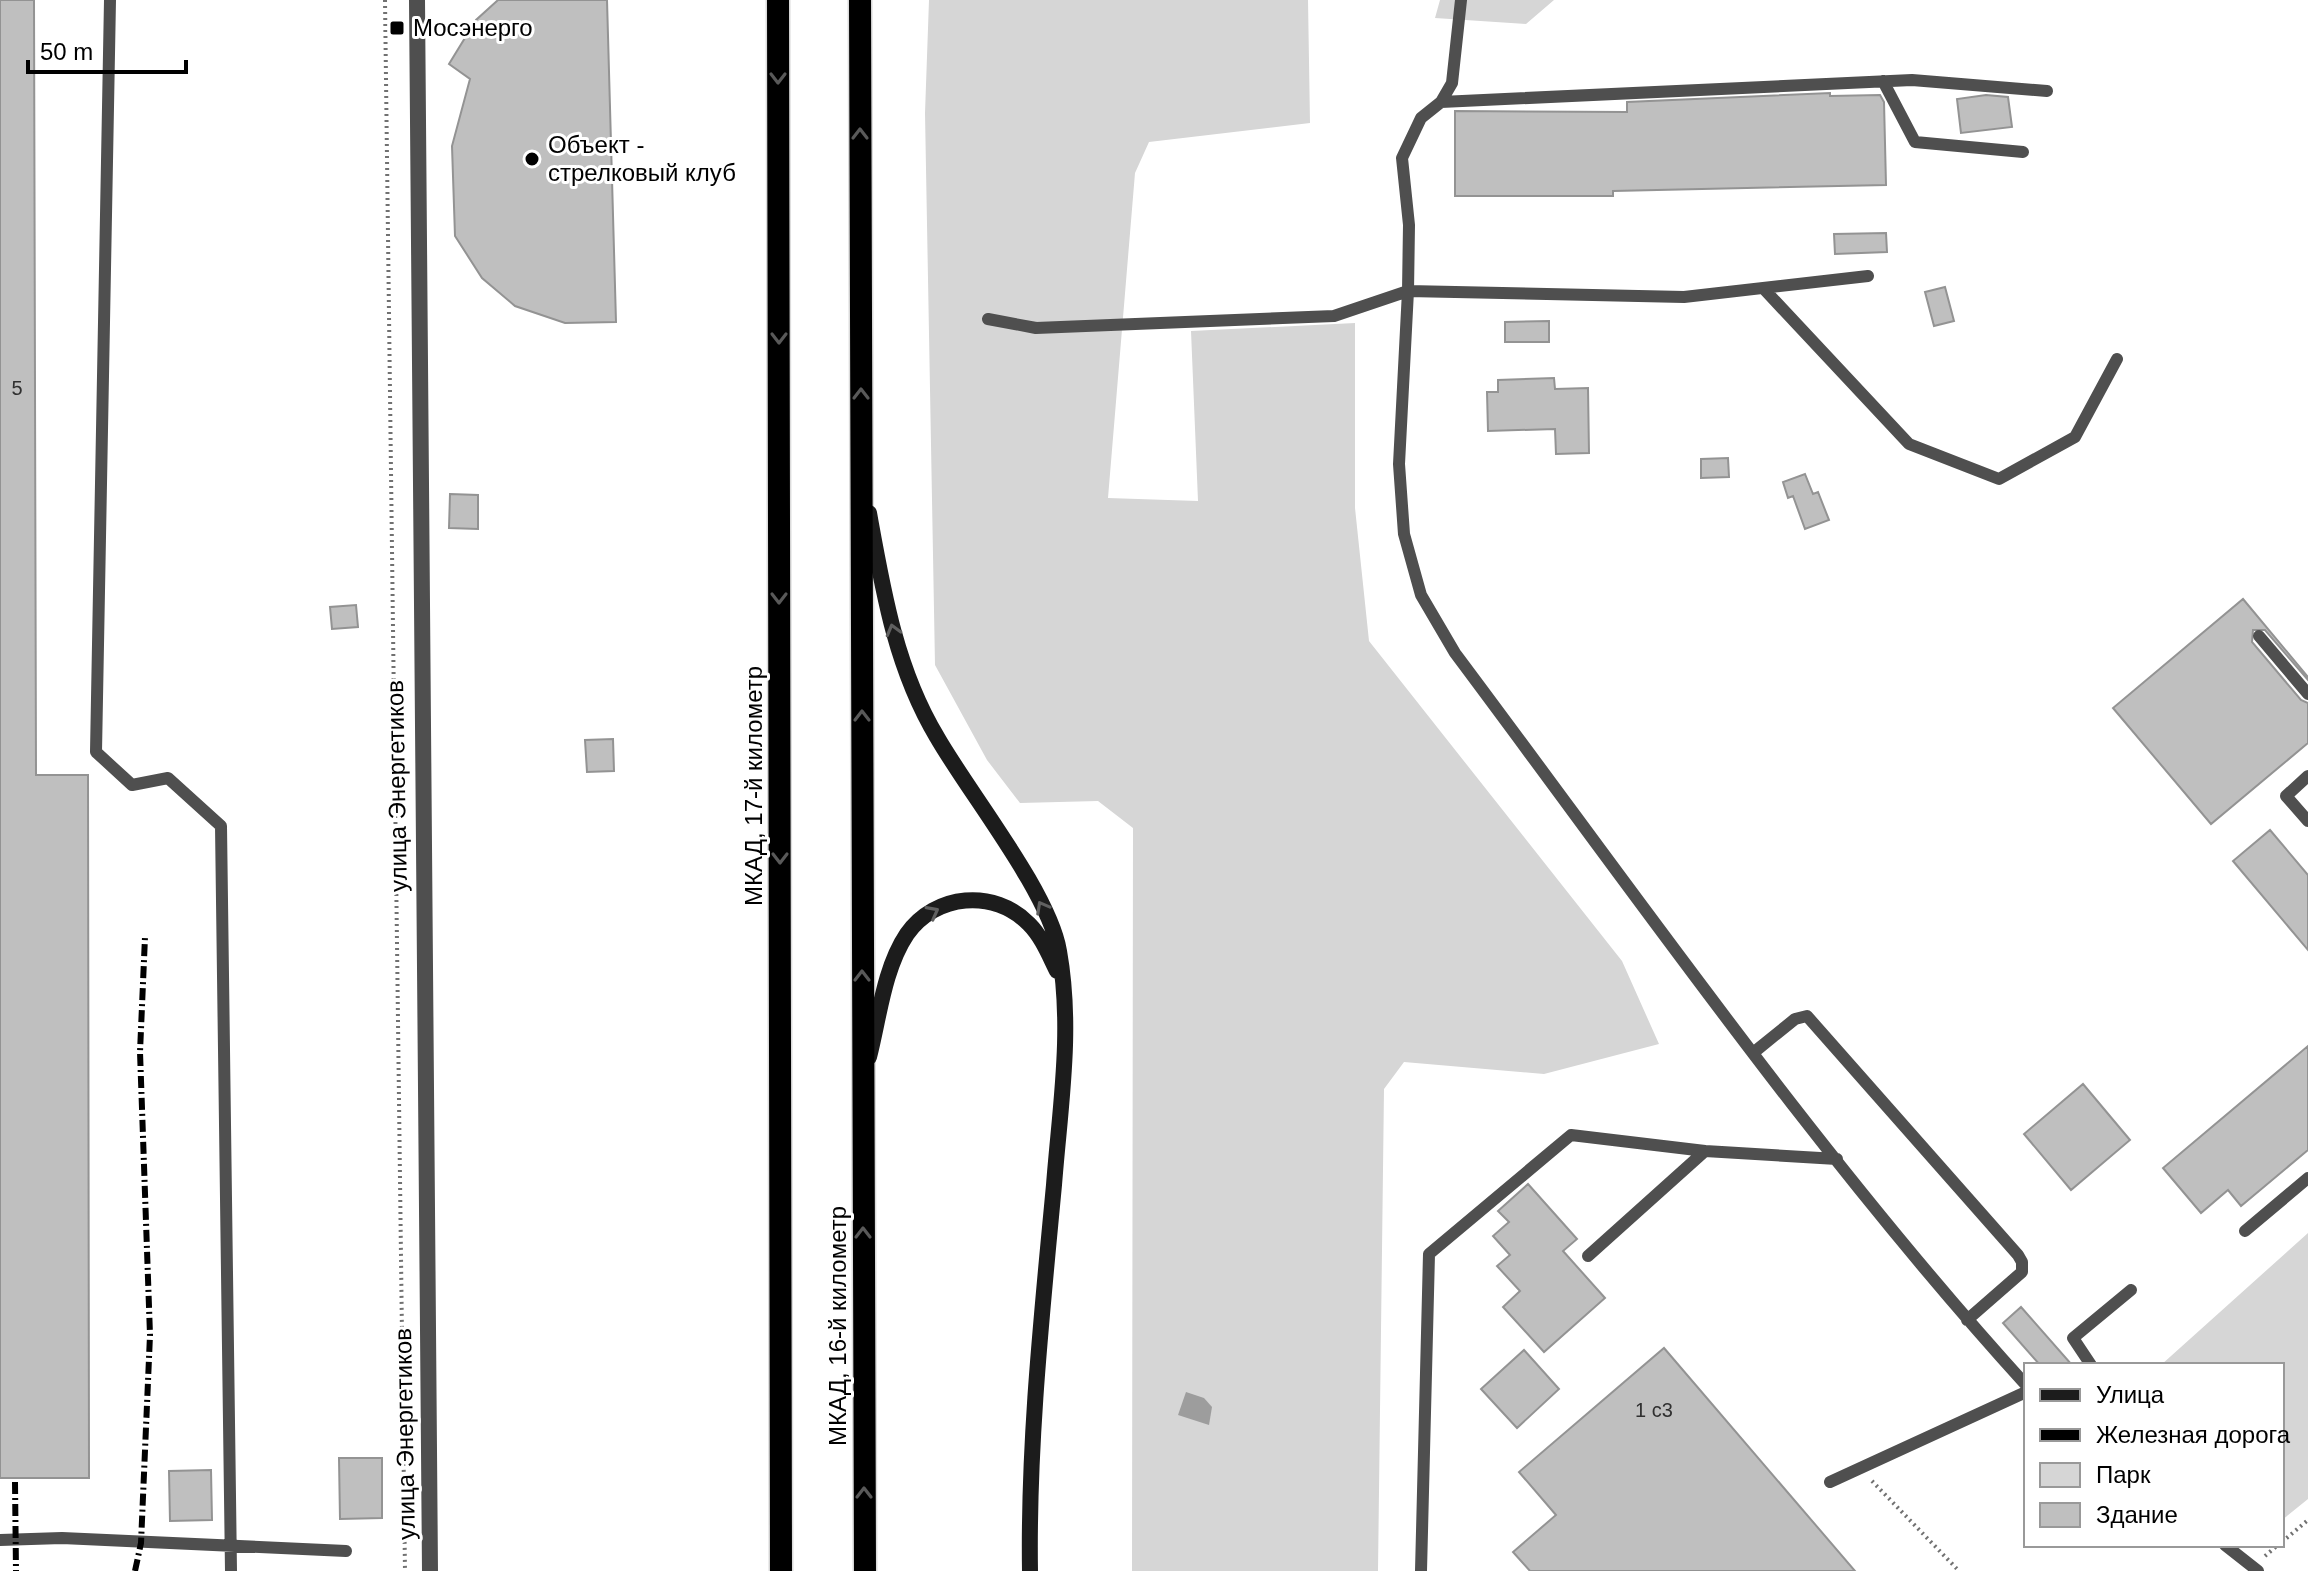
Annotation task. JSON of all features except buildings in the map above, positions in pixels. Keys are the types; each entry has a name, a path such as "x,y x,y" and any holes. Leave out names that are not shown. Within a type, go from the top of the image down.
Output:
{"highway":[{"name":"МКАД, 17-й километр","path":"778,0 781,1571"},
{"path":"860,0 863,1082"},
{"name":"МКАД, 16-й километр","path":"863,1082 865,1571"}],"main road":[{"path":"861,472 884,595 917,701 1052,925 1062,981 1068,1025 1041,1330 1030,1571"},
{"path":"863,1082 895,955 918,920 939,907 961,900 991,900 1011,910 1029,924 1044,945 1062,981"}],"street":[{"name":"улица Энергетиков","path":"417,0 430,1571"}],"lane":[{"path":"110,0 96,752 132,785 168,778 221,826 231,1571"},
{"path":"1461,0 1452,83 1441,102 1421,118 1402,158 1409,225 1399,464 1404,534 1421,595 1455,653 1753,1053 1967,1320 2024,1383"},
{"path":"1441,102 1912,80 2047,91"},
{"path":"1883,81 1915,142 2023,152"},
{"path":"988,319 1036,328 1334,316 1408,291 1684,297 1868,276"},
{"path":"1763,288 1909,444 1999,479 2075,437 2117,359"},
{"path":"2259,636 2308,694"},
{"path":"2308,776 2286,796 2308,821"},
{"path":"1753,1053 1795,1019 1807,1016 2018,1255 2022,1272 1967,1320"},
{"path":"1421,1571 1429,1254 1571,1135 1705,1151 1837,1159"},
{"path":"1588,1256 1705,1151"},
{"path":"2245,1231 2308,1178"},
{"path":"2090,1363 2073,1338 2131,1290"},
{"path":"1830,1482 2024,1393"},
{"path":"0,1540 62,1538 346,1551"},
{"path":"2228,1547 2258,1571"}],"path":[{"path":"385,0 405,1571"},
{"path":"1860,1468 1959,1571"},
{"path":"2284,1540 2308,1520"}],"green space":[{"path":"929,0 1308,0 1310,123 1149,142 1135,173 1108,498 1198,501 1191,331 1355,323 1355,508 1369,641 1622,961 1659,1044 1544,1074 1404,1062 1384,1089 1378,1571 1132,1571 1133,828 1098,801 1020,803 987,760 935,665 925,113"},
{"path":"1440,0 1554,0 1526,24 1435,18"},
{"path":"2308,1233 2308,1499 2284,1518 2284,1363 2163,1363"}],"shaded area":[{"path":"1186,1392 1204,1398 1212,1407 1209,1425 1178,1415"}],"railway":[{"path":"135,1571 141,1543 150,1335 140,1052 145,937"},
{"path":"15,1482 16,1571"}],"place":[{"name":"Мосэнерго","path":"397,28"},
{"name":"Объект - стрелковый клуб","path":"532,159"}]}
